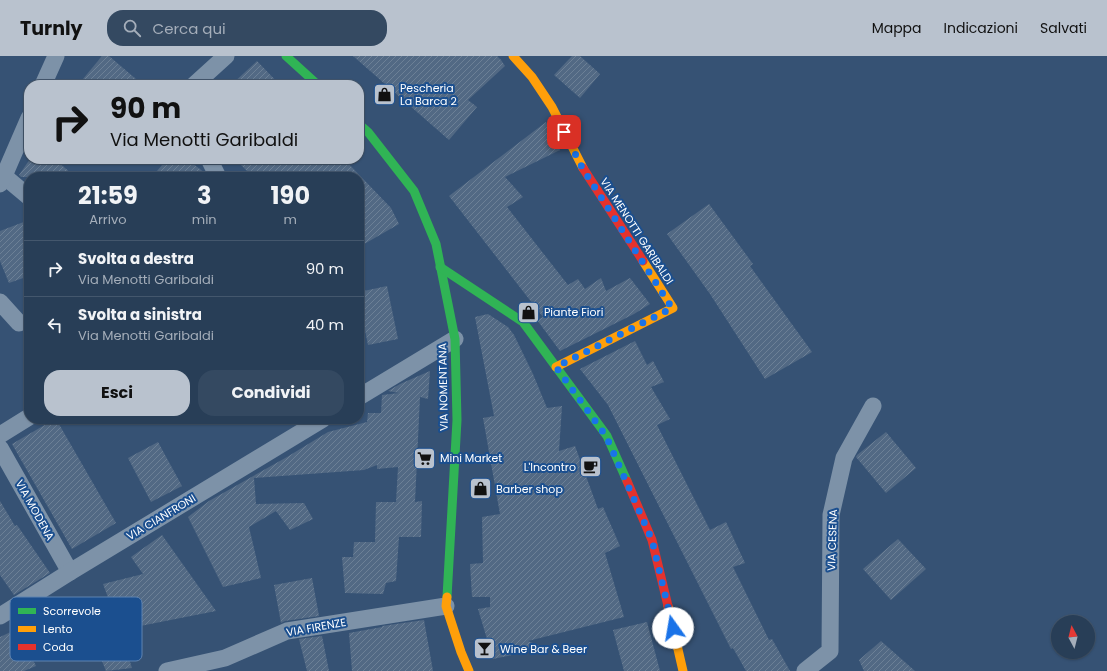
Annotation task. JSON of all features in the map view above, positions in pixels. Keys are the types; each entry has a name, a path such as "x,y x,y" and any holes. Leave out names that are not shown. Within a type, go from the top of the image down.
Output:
{"street":[{"path":"45,80 56,56"},
{"path":"200,80 226,56"},
{"path":"286,56 312,80"},
{"name":"VIA MENOTTI GARIBALDI","path":"513,56 532,77 552,107 583,169 672,308 556,367"},
{"name":"VIA NOMENTANA","path":"364,128 414,191 436,244 455,339 457,420 446,606 461,652 469,671"},
{"path":"24,129 2,180 24,194"},
{"path":"440,267 522,322 606,436 652,540 683,671"},
{"path":"0,302 19,323"},
{"path":"364,394 455,339"},
{"name":"VIA CESENA","path":"805,671 830,651 831,515 844,458 873,406"},
{"path":"0,435 24,420"},
{"name":"VIA CIANFRONI","path":"30,597 315,424"},
{"name":"VIA MODENA","path":"0,448 70,572"},
{"name":"VIA FIRENZE","path":"167,671 225,658 288,631 446,606"},
{"name":"VIA CIANFRONI","path":"0,616 10,610"}],"building":[{"path":"102,56 109,56 137,80 82,80"},
{"path":"353,56 497,56 505,66 468,100 477,107 449,140"},
{"path":"572,56 580,56 600,74 580,98 554,75"},
{"path":"257,61 275,80 236,80"},
{"path":"546,122 560,150 505,177 523,197 507,207 568,285 578,279 585,289 601,278 606,291 630,278 650,304 634,314 560,351 537,320 543,317 449,196"},
{"path":"27,164 61,164 69,172 24,172 24,177 19,175"},
{"path":"163,164 193,164 204,172 156,172"},
{"path":"240,164 349,164 356,172 248,172"},
{"path":"364,180 391,208 399,224 364,244"},
{"path":"709,204 753,264 750,266 812,352 765,379 710,294 667,234"},
{"path":"24,222 24,278 9,283 0,261 0,231"},
{"path":"387,286 398,339 368,345 364,330 364,291"},
{"path":"488,314 508,327 514,335 533,374 547,408 562,406 559,451 575,446 598,509 603,507 620,546 605,553 624,617 528,641 545,648 493,659 478,609 490,607 490,597 472,597 470,564 483,563 482,517 500,514 483,418 494,416 475,317"},
{"path":"635,341 647,365 653,361 664,382 651,387 670,419 657,425 710,530 726,522 745,563 733,567 769,640 772,639 790,671 746,671 733,648 731,649 608,405 580,369"},
{"path":"430,371 428,399 420,397 415,502 422,501 421,537 399,537 396,581 386,583 383,594 345,593 342,557 353,557 354,542 375,542 376,502 396,502 398,467 377,469 377,465 364,470 254,478 256,504 304,503 313,519 290,530 276,511 249,527 261,578 223,587 188,517 209,501 328,432 364,424 367,422 368,413 381,413 382,395 399,393 388,391"},
{"path":"46,424 59,424 116,523 72,549 12,444"},
{"path":"886,432 916,468 886,493 856,457"},
{"path":"158,442 182,486 151,502 128,458"},
{"path":"0,501 15,526 17,525 50,573 14,595 0,575"},
{"path":"162,535 216,611 142,626 142,597 108,597 103,584 143,574 131,557"},
{"path":"898,539 926,569 891,600 863,569"},
{"path":"312,578 319,616 285,621 281,623 274,585"},
{"path":"424,620 433,671 352,671 349,633 382,626"},
{"path":"647,622 660,671 624,671 613,630"},
{"path":"10,632 10,661 33,661 36,666 24,671 0,671 0,637"},
{"path":"322,636 329,671 307,671 299,639"},
{"path":"881,641 915,671 864,671 859,660"},
{"path":"102,661 130,661 132,668 106,671"}],"traffic: fast":[{"path":"286,56 312,80"},
{"path":"364,128 414,191 436,244 455,339 457,420 447,597"},
{"path":"440,267 523,322 607,436 627,481"}],"traffic: slow":[{"path":"513,56 532,77 552,107 583,168"},
{"path":"556,367 673,308 643,261"},
{"path":"447,597 446,606 461,652 469,671"},
{"path":"668,606 683,671"}],"traffic: jam":[{"path":"583,168 643,261"},
{"path":"627,481 652,540 668,606"}],"place":[{"name":"Pescheria La Barca 2","path":"384,94"},
{"name":"Piante Fiori","path":"529,312"},
{"name":"Mini Market","path":"424,458"},
{"name":"L'Incontro","path":"591,467"},
{"name":"Barber shop","path":"481,489"},
{"name":"Wine Bar & Beer","path":"485,649"}],"route":[{"path":"564,132 583,169 672,308 556,367 606,436 652,540 673,628"}]}
